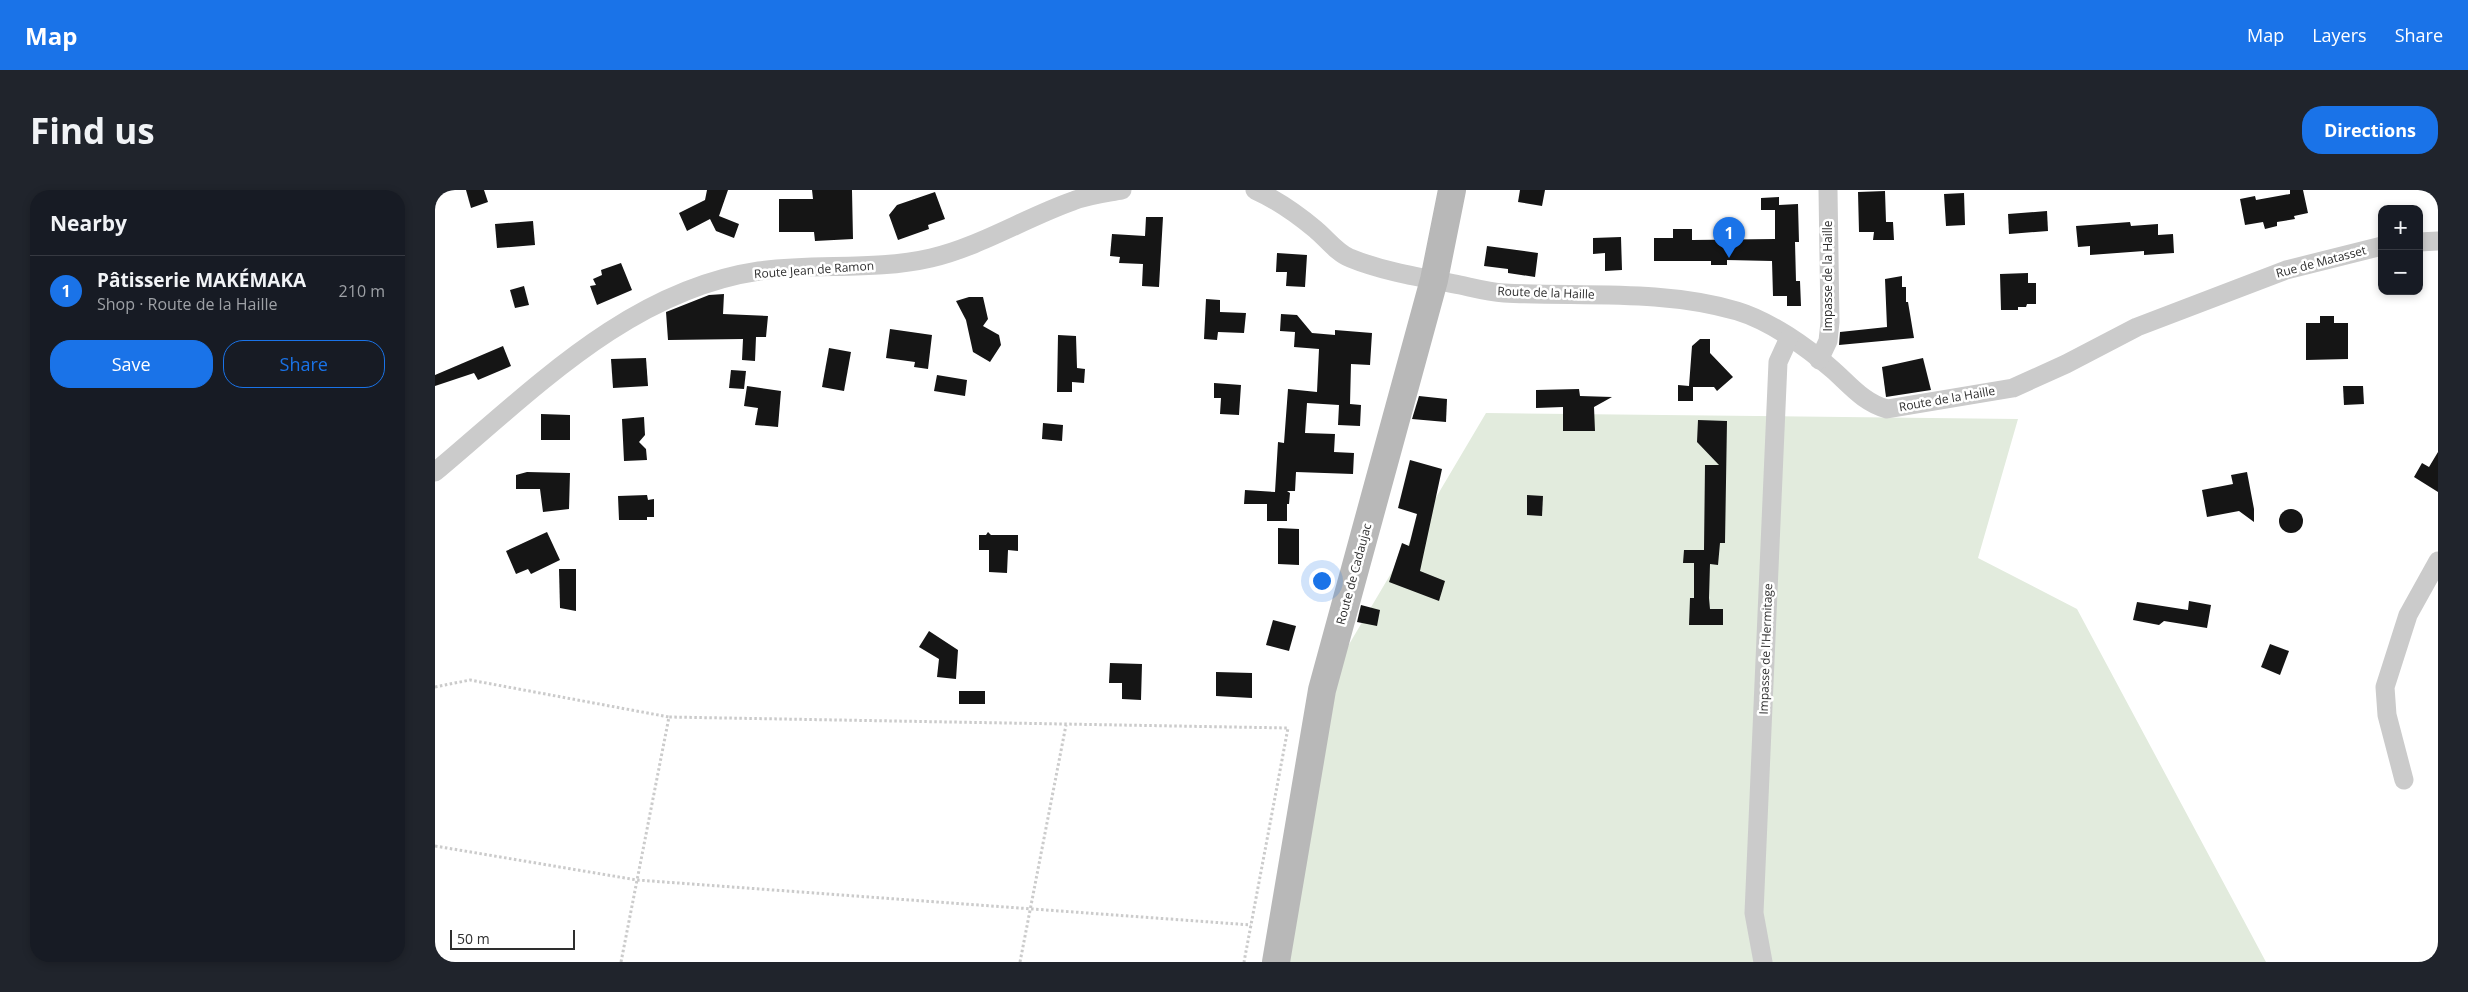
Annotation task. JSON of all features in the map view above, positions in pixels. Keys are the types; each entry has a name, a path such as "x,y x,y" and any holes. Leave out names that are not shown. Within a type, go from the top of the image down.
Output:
{"street":[{"name":"Route Jean de Ramon","path":"435,472 573,356 621,324 667,298 713,281 760,271 900,265 934,258 1075,200 1122,190"},
{"path":"1255,190 1273,199 1314,228 1348,257 1434,280"},
{"name":"Route de Cadaujac","path":"1277,962 1322,690 1434,280 1452,190"},
{"name":"Impasse de la Haille","path":"1819,360 1827,341 1830,322 1828,190"},
{"path":"2423,242 2438,241"},
{"name":"Rue de Matasset","path":"2205,302 2286,270 2378,247"},
{"name":"Route de la Haille","path":"1434,280 1502,293 1599,294 1696,301 1738,311 1771,325 1819,360 1862,398 1877,407 1887,409 2013,388 2066,364 2137,327 2205,302"},
{"name":"Impasse de l'Hermitage","path":"1763,962 1755,921 1755,903 1778,362 1789,338"},
{"path":"2404,780 2387,715 2385,687 2408,615 2438,561"}],"path":[{"path":"435,687 470,680 669,717 1288,728 1244,962"},
{"path":"621,962 669,717"},
{"path":"1020,962 1067,724"},
{"path":"435,846 637,880 1251,925"}],"shaded area":[{"path":"1486,413 2018,419 1978,558 2077,609 2266,962 1277,962 1322,690"}],"building":[{"path":"466,190 484,190 488,202 471,208"},
{"path":"707,190 728,190 719,216 739,224 734,238 716,231 710,219 687,231 679,213 705,200"},
{"path":"812,190 852,190 853,239 815,241 814,232 779,232 779,199 813,199"},
{"path":"1520,190 1545,190 1542,206 1518,202"},
{"path":"2290,190 2303,190 2308,213 2294,216 2295,219 2277,222 2277,226 2265,229 2263,222 2245,225 2240,199 2255,196 2256,200 2290,194"},
{"path":"1885,191 1886,222 1893,222 1894,240 1873,240 1874,232 1859,232 1858,192"},
{"path":"935,192 945,219 928,225 929,229 898,240 889,215 897,205"},
{"path":"1964,193 1965,225 1946,226 1944,194"},
{"path":"1779,197 1779,205 1798,204 1799,242 1795,242 1796,281 1800,281 1801,306 1787,306 1787,296 1773,296 1772,261 1727,260 1727,265 1711,265 1711,261 1654,261 1654,238 1673,238 1673,229 1692,229 1692,240 1775,239 1775,210 1761,210 1761,198"},
{"path":"2047,211 2048,231 2009,234 2008,214"},
{"path":"1146,217 1163,217 1159,287 1142,286 1143,264 1119,263 1120,257 1110,256 1112,234 1145,236"},
{"path":"533,221 535,245 497,248 495,224"},
{"path":"2130,222 2131,226 2158,224 2158,235 2173,234 2174,253 2144,255 2144,251 2090,255 2090,246 2078,247 2076,226"},
{"path":"1621,237 1622,270 1605,271 1605,253 1593,254 1593,238"},
{"path":"1487,246 1538,253 1535,277 1508,273 1508,269 1484,266"},
{"path":"1277,253 1307,255 1305,287 1286,286 1287,272 1276,272"},
{"path":"621,263 632,290 597,305 590,286 596,285 593,279 602,275 601,270"},
{"path":"2028,273 2028,283 2036,283 2036,304 2018,307 2018,310 2001,310 2000,274"},
{"path":"1902,276 1902,287 1906,287 1906,302 1908,302 1914,338 1839,345 1840,332 1887,327 1885,279"},
{"path":"524,286 529,305 515,308 510,290"},
{"path":"724,294 723,314 768,316 766,337 756,337 755,361 742,360 743,339 668,340 666,312 709,295"},
{"path":"969,297 983,297 988,319 983,326 999,335 1001,345 990,362 973,352 966,320 956,301"},
{"path":"1206,299 1220,300 1220,312 1246,313 1244,333 1218,332 1217,340 1204,339"},
{"path":"1281,314 1297,315 1312,333 1335,335 1335,330 1372,333 1370,365 1351,364 1350,404 1361,405 1360,426 1338,425 1339,405 1307,403 1305,433 1335,434 1334,452 1354,453 1353,474 1296,472 1295,491 1287,491 1290,493 1289,504 1287,504 1287,521 1267,521 1267,504 1244,504 1245,490 1275,492 1278,442 1284,443 1288,389 1317,392 1319,349 1294,347 1295,332 1280,331"},
{"path":"2320,316 2334,316 2334,323 2348,323 2348,359 2306,360 2306,323 2320,323"},
{"path":"890,329 932,335 928,369 914,367 915,362 886,358"},
{"path":"1058,335 1076,336 1077,368 1085,369 1084,383 1072,382 1072,392 1057,392"},
{"path":"1700,339 1710,339 1710,353 1733,377 1717,391 1714,387 1693,387 1693,401 1678,401 1678,385 1689,386 1692,346"},
{"path":"503,346 511,366 478,380 474,373 435,386 435,375"},
{"path":"829,348 851,352 844,391 822,387"},
{"path":"646,358 648,386 613,388 611,359"},
{"path":"1923,358 1931,390 1886,397 1882,367"},
{"path":"731,370 746,371 744,389 729,388"},
{"path":"937,375 967,380 965,396 934,391"},
{"path":"1214,383 1241,385 1239,415 1220,414 1221,398 1214,398"},
{"path":"747,386 781,391 778,427 755,425 758,408 744,406"},
{"path":"2343,386 2363,386 2364,404 2344,405"},
{"path":"1579,389 1580,396 1612,397 1594,407 1595,431 1563,431 1563,407 1536,408 1536,390"},
{"path":"1419,396 1447,399 1446,422 1412,419"},
{"path":"541,414 570,415 570,440 541,440"},
{"path":"644,417 645,435 639,442 646,449 647,460 624,461 622,419"},
{"path":"1698,420 1727,421 1725,543 1720,543 1718,565 1710,564 1709,598 1710,609 1723,609 1723,625 1689,625 1690,598 1694,598 1694,563 1683,563 1684,550 1704,550 1705,465 1719,465 1697,442"},
{"path":"1043,423 1063,425 1062,441 1042,439"},
{"path":"2438,452 2438,492 2414,477 2422,463 2429,467"},
{"path":"1410,460 1442,469 1420,571 1445,581 1439,601 1389,582 1402,543 1409,546 1417,514 1398,508"},
{"path":"527,472 570,473 569,509 543,512 540,489 516,489 516,475"},
{"path":"2247,472 2254,509 2254,522 2239,511 2207,517 2202,490 2233,484 2231,475"},
{"path":"647,495 648,500 654,499 654,517 647,517 647,520 619,520 618,496"},
{"path":"1527,495 1543,496 1542,516 1527,515"},
{"path":"2291,509 2300,512 2303,521 2300,530 2291,533 2282,530 2279,521 2282,512"},
{"path":"1278,528 1299,529 1299,565 1278,564"},
{"path":"547,532 560,560 531,574 528,569 516,574 506,551"},
{"path":"988,532 991,535 1018,535 1018,551 1008,550 1007,573 989,572 989,550 979,550 979,535 986,535"},
{"path":"559,569 576,569 576,611 560,608"},
{"path":"2189,601 2211,605 2207,628 2164,621 2159,625 2133,620 2137,602 2188,610"},
{"path":"1361,605 1380,610 1377,626 1357,622"},
{"path":"1273,620 1296,626 1289,651 1266,645"},
{"path":"929,631 958,650 956,679 937,677 939,659 919,647"},
{"path":"2270,644 2289,651 2280,675 2261,667"},
{"path":"1110,663 1142,664 1141,700 1122,699 1122,683 1109,683"},
{"path":"1216,672 1252,673 1252,698 1216,696"},
{"path":"959,691 985,691 985,704 959,704"}],"place":[{"name":"Pâtisserie MAKÉMAKA","path":"1729,258"}]}
